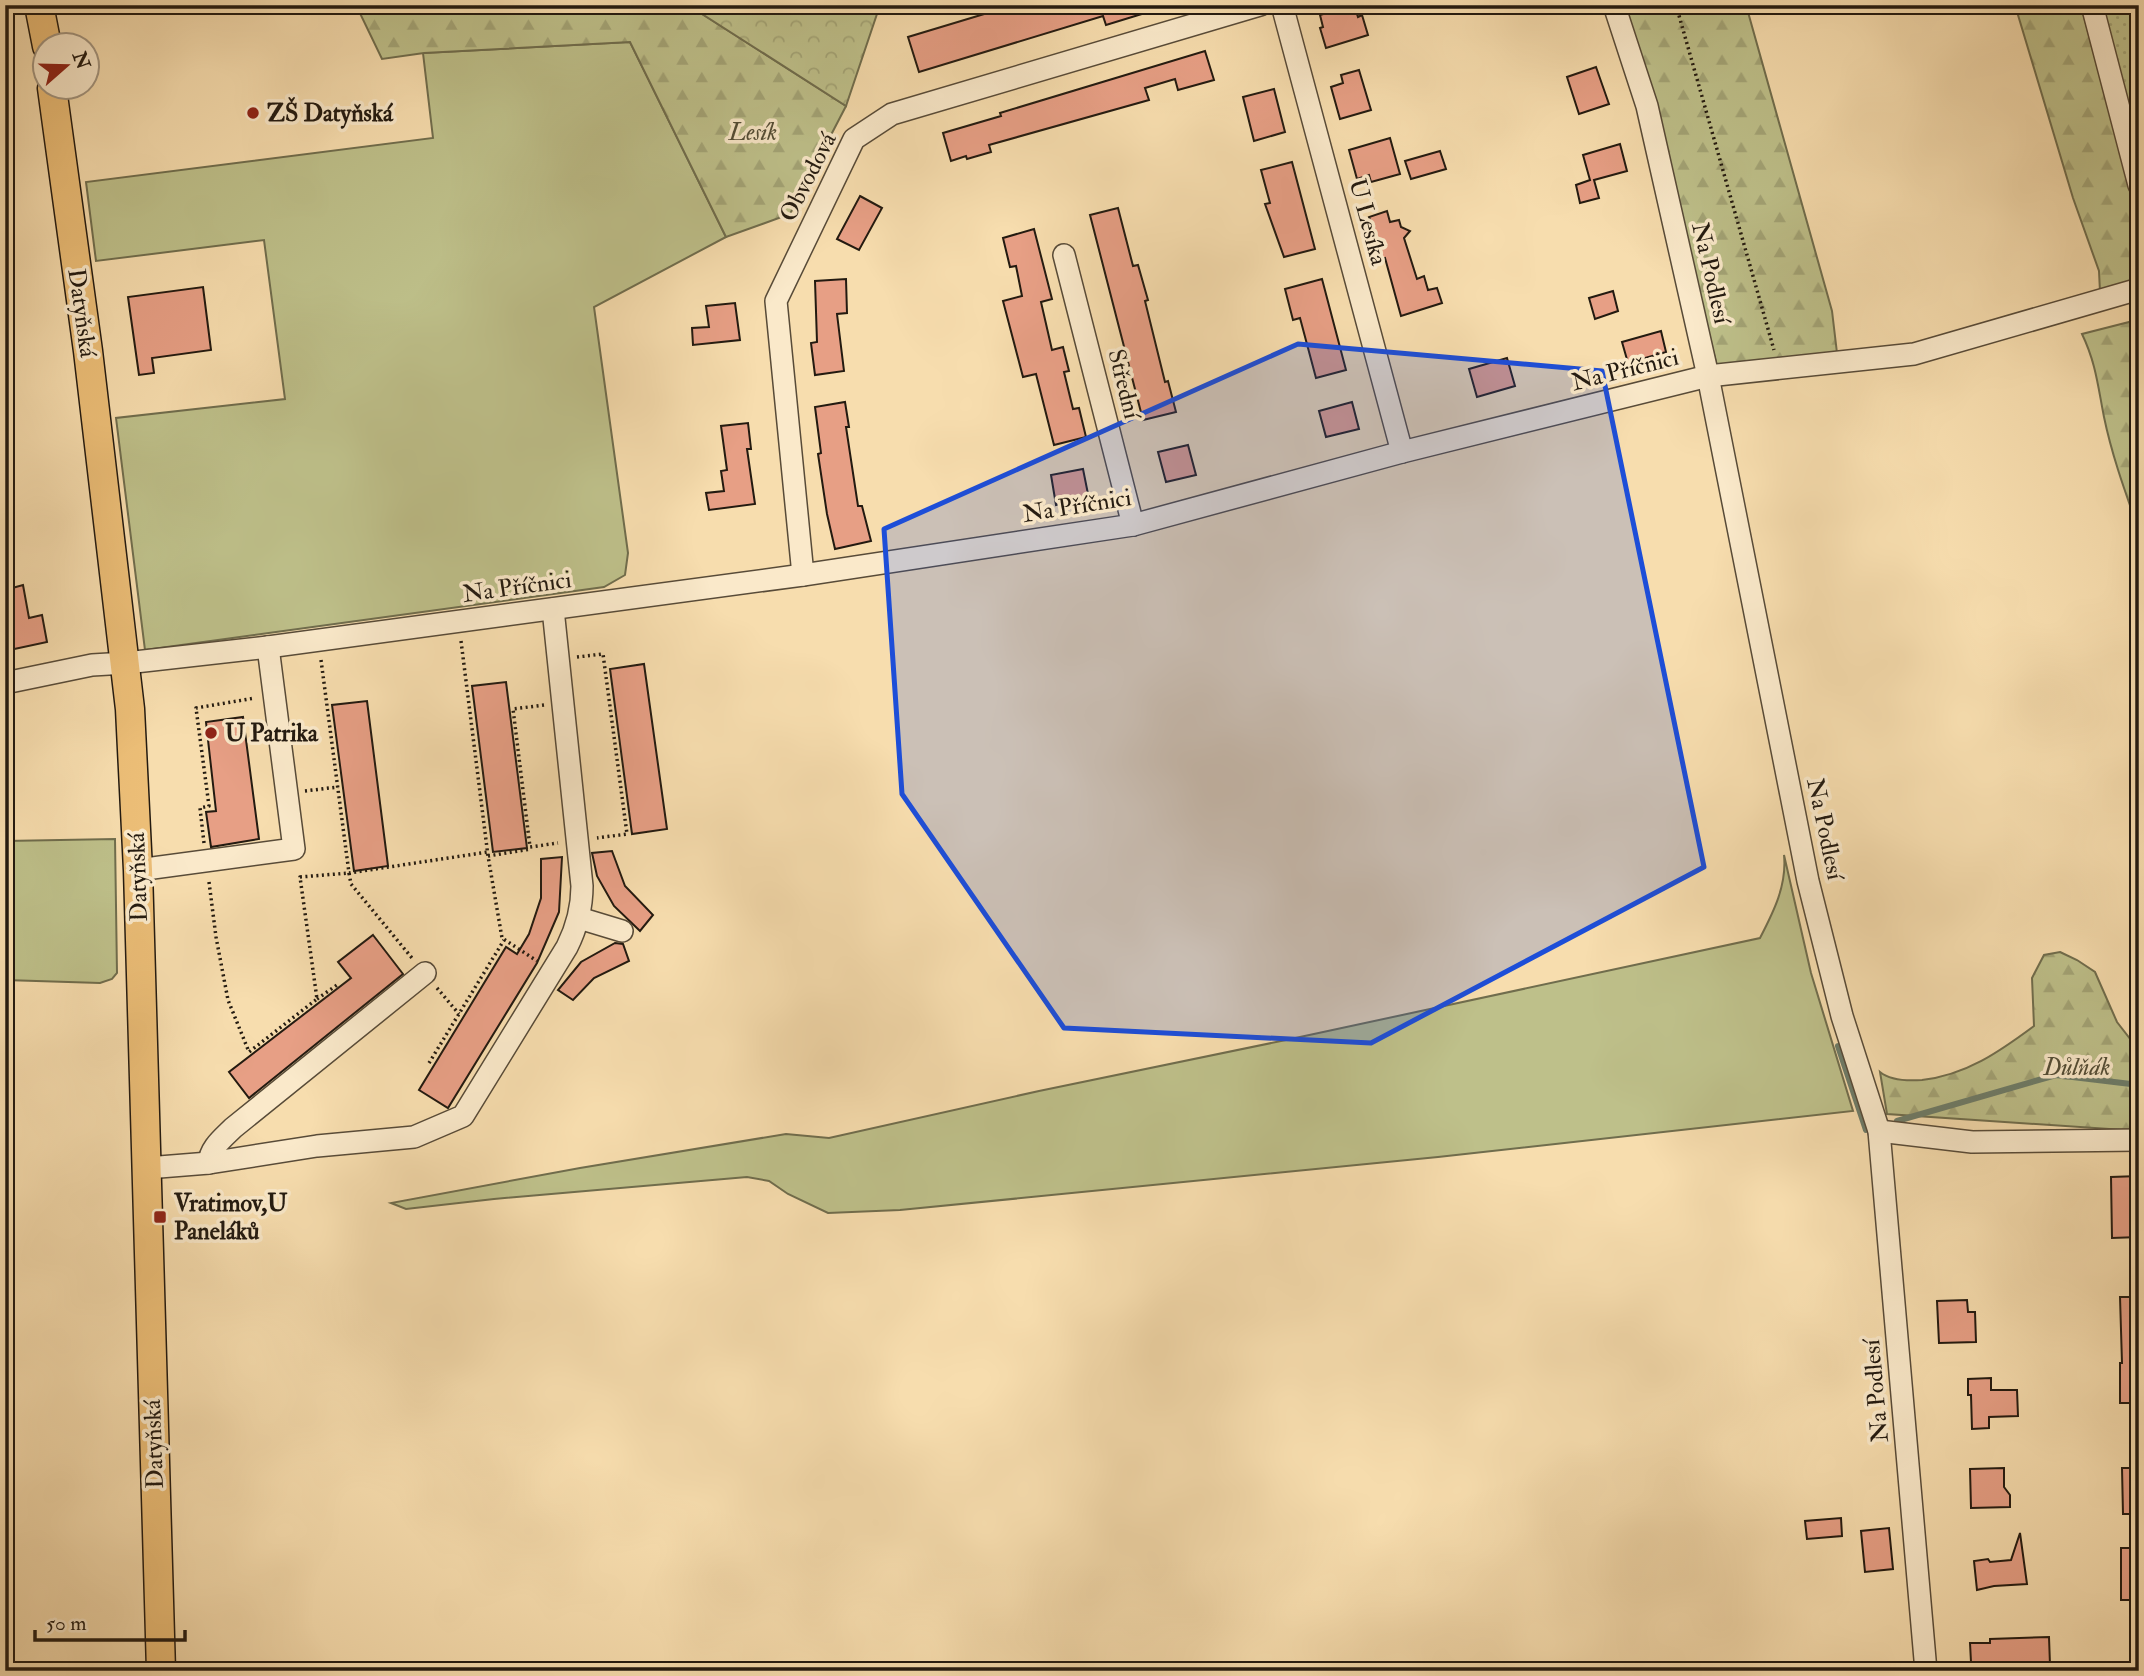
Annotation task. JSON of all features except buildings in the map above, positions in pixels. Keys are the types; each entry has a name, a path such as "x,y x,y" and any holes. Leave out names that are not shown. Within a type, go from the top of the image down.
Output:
{"main road":[{"path":"39,5 44,32"},
{"name":"Datyňská","path":"54,102 88,351 130,709 138,870 161,1671"}],"street":[{"name":"Obvodová","path":"803,575 776,301 854,139 892,114 1260,5"},
{"name":"U Lesíka","path":"1282,5 1402,453"},
{"name":"Na Podlesí","path":"1614,5 1647,106 1707,376 1808,881 1842,1016 1879,1131 1926,1671"},
{"path":"2092,5 2139,185"},
{"name":"Střední","path":"1064,255 1133,525"},
{"name":"Na Příčnici","path":"5,683 92,665 268,647 553,609 803,575 1133,525 1402,453 1707,376 1914,354 2139,289"},
{"path":"147,1168 209,1164 317,1146 414,1138 463,1116 567,947 579,918 582,886 553,609"},
{"path":"138,870 294,849 268,647"},
{"path":"579,918 622,931"},
{"path":"209,1164 215,1145 233,1128 425,973"},
{"path":"1879,1131 1972,1142 2139,1140"}],"path":[{"path":"1676,5 1779,368"},
{"path":"458,621 488,854 502,938 553,970"},
{"path":"318,640 351,884 459,1014"},
{"path":"317,999 300,877 349,873 627,834 603,654 558,660"},
{"path":"274,695 196,708 209,806 200,808 216,937 228,1000 249,1052 337,985"},
{"path":"530,847 513,709 563,703"},
{"path":"287,794 338,787"},
{"path":"429,1063 504,940"}],"highlighted area":[{"path":"1298,344 1602,371 1704,867 1371,1043 1064,1028 902,794 884,529"}],"green space":[{"name":"Lesík","path":"356,5 688,5 846,106 790,214 726,237 630,42 424,53 382,59"},
{"path":"688,5 880,5 846,106"},
{"path":"1619,5 1746,5 1832,311 1837,353 1717,366 1652,112"},
{"path":"2015,5 2081,5 2139,224 2139,277 2106,294 2100,292 2099,271 2073,198"},
{"path":"2099,5 2139,5 2139,153"},
{"path":"630,42 726,237 594,307 628,553 625,575 604,587 145,650 116,418 285,399 264,240 96,261 86,182 433,138 423,53"},
{"path":"2133,321 2139,337 2139,531 2115,460 2094,365 2082,334"},
{"path":"115,839 117,973 112,979 100,983 5,980 5,841"},
{"path":"1784,855 1811,973 1853,1111 1438,1157 900,1210 828,1213 788,1194 769,1181 747,1177 406,1209 391,1203 786,1134 829,1138 1760,938 1775,908 1783,877"},
{"name":"Důlňák","path":"2060,952 2095,972 2117,1022 2139,1046 2139,1131 1887,1114 1880,1072 1894,1079 1911,1080 1953,1073 1995,1053 2034,1026 2032,978 2044,955"}],"waterway":[{"path":"1838,1046 1866,1130"},
{"path":"1897,1121 2056,1075 2139,1085"}],"place":[{"name":"ZŠ Datyňská","path":"253,113"},
{"name":"U Patrika","path":"211,733"},
{"name":"Vratimov,U Paneláků","path":"160,1217"}]}
